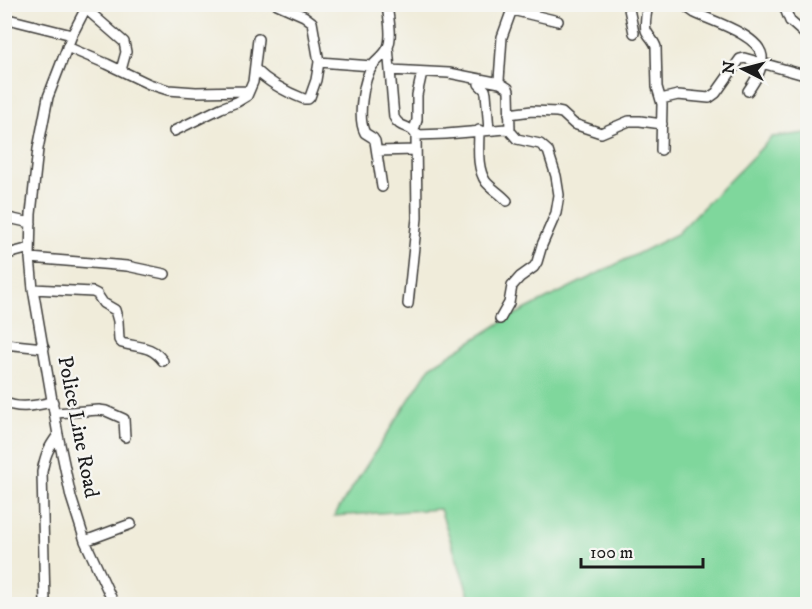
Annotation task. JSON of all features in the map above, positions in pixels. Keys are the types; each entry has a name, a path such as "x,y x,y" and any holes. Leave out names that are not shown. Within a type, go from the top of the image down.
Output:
{"street":[{"path":"255,69 277,86 301,98 310,97 320,62 312,22 278,4"},
{"path":"387,4 394,117 399,125 415,132 446,135 506,129 517,139 540,144 548,151 559,195 556,213 537,262 512,286 508,303 500,319"},
{"path":"628,4 634,33"},
{"path":"648,4 646,28 656,47 657,87 661,99 661,150"},
{"path":"687,4 688,8 695,13 747,38 760,51 762,63 748,91"},
{"path":"783,4 790,21 807,37"},
{"path":"86,6 124,42 126,52 121,70"},
{"name":"Police Line Road","path":"86,6 48,97 38,149 30,253 33,289 71,497 85,541 114,604"},
{"path":"500,83 502,38 513,8 558,21"},
{"path":"4,18 72,35"},
{"path":"174,131 247,96 255,69 258,39"},
{"path":"382,187 377,150 373,138 365,134 363,130 361,116 366,84 372,66 388,47"},
{"path":"68,48 149,84 168,90 249,91"},
{"path":"661,99 678,95 709,98 716,93 740,59 807,76"},
{"path":"320,62 372,66"},
{"path":"390,70 449,73 500,83 509,91 510,131"},
{"path":"408,304 417,218 415,132 417,95 422,72"},
{"path":"479,79 479,84 486,93 480,159 484,177 507,201"},
{"path":"509,114 532,111 562,113 574,124 601,133 629,121 662,124"},
{"path":"377,150 416,150"},
{"path":"4,217 31,224"},
{"path":"4,255 30,253 127,266 165,274"},
{"path":"33,289 97,294 103,303 115,310 119,340 122,343 150,349 156,352 163,361"},
{"path":"4,344 44,348"},
{"path":"4,402 23,407 53,402"},
{"path":"55,413 103,410 124,419 125,436"},
{"path":"45,604 42,472 44,458 58,435"},
{"path":"85,541 131,524"}],"green space":[{"path":"807,133 807,604 472,604 440,509 334,516 430,367 510,317 677,234 772,137"}]}
